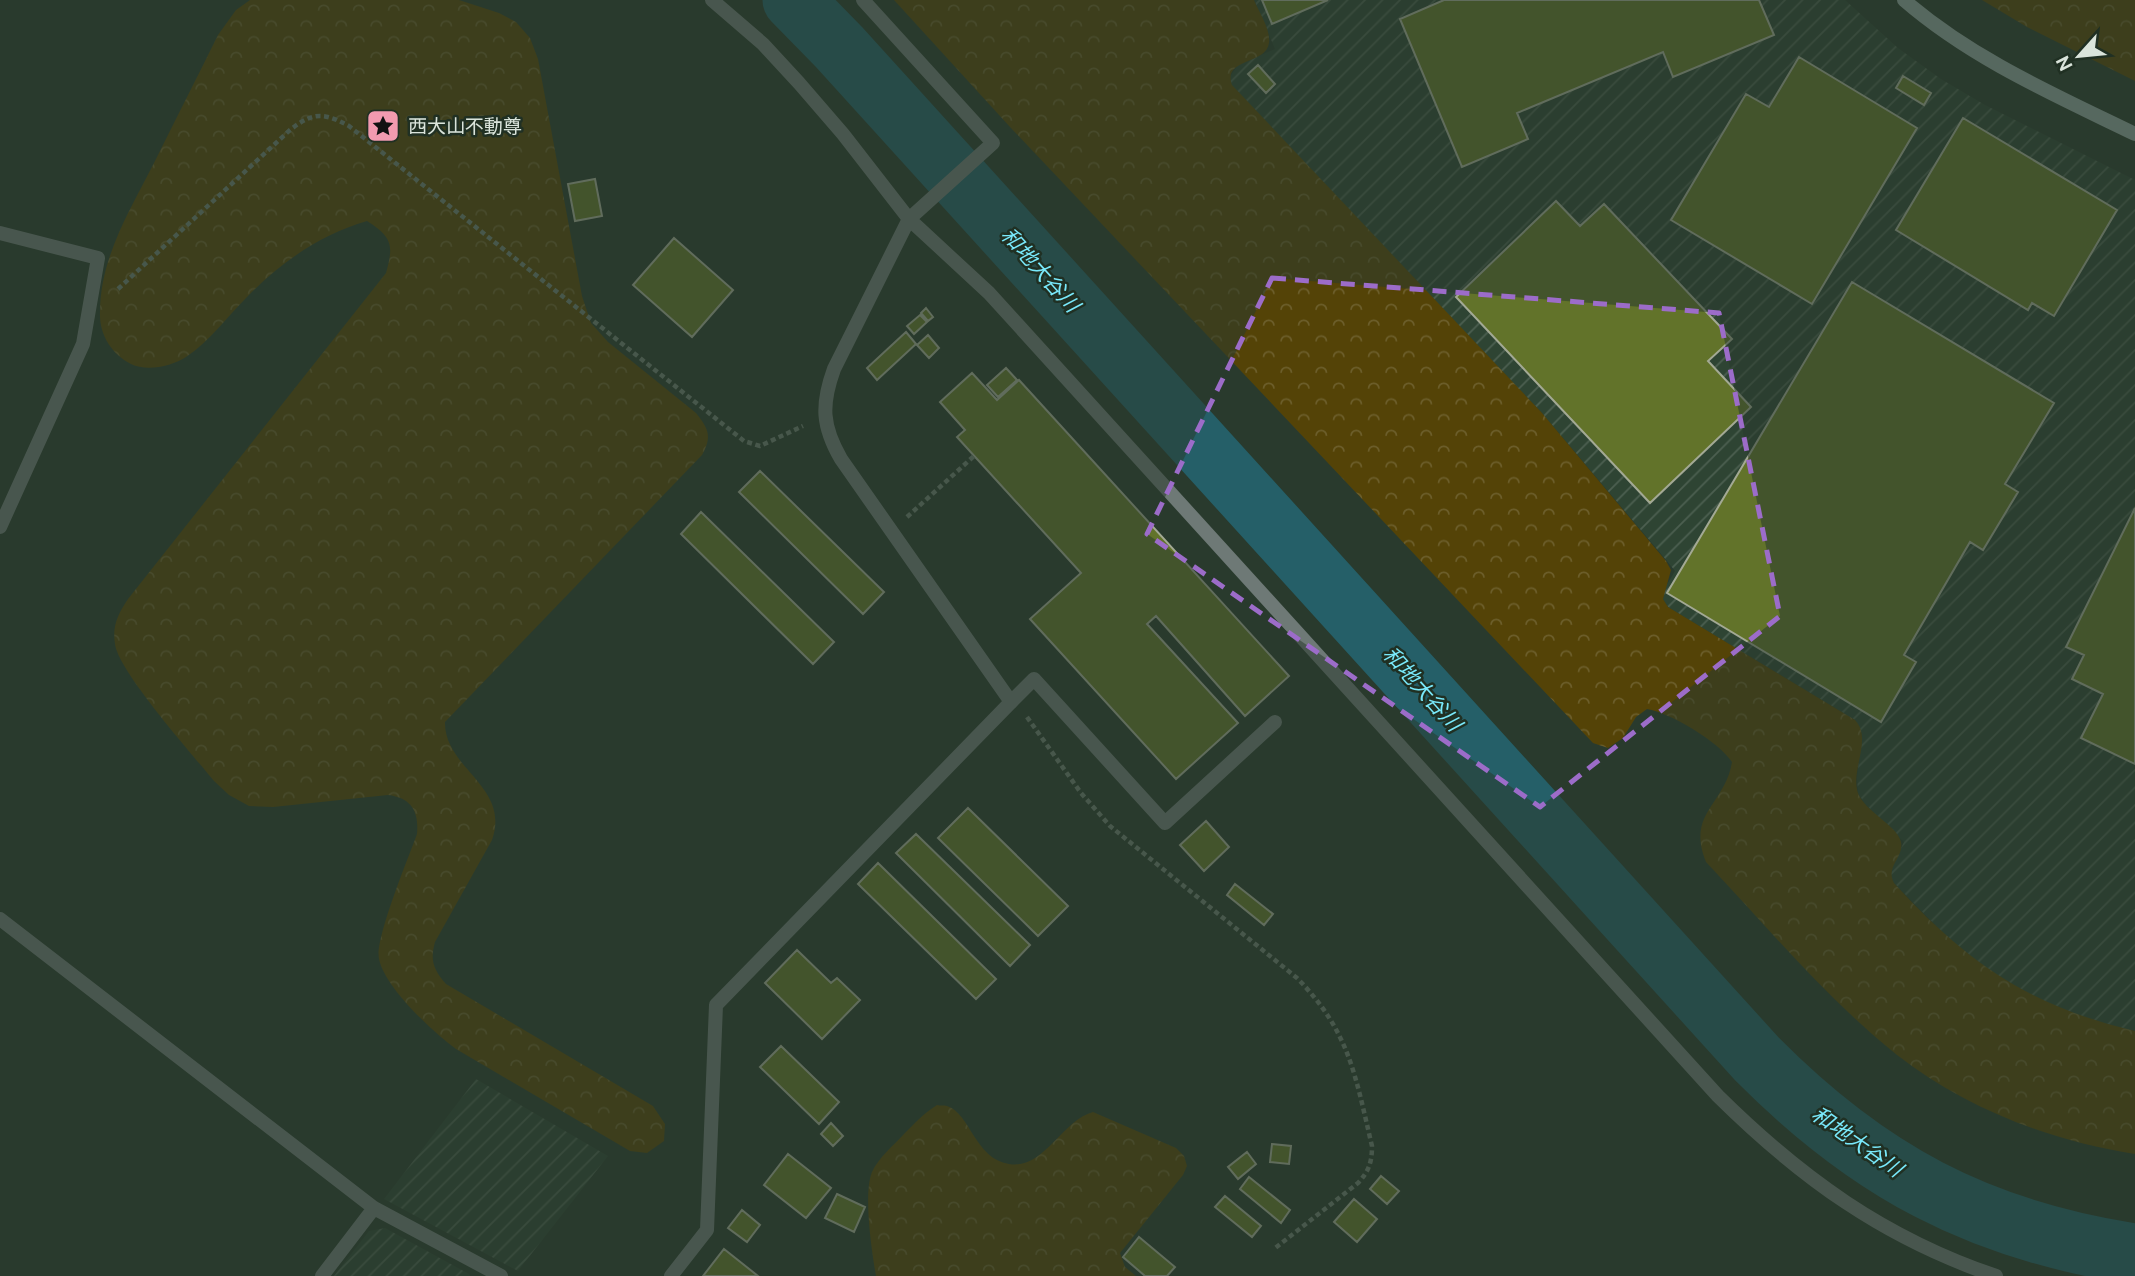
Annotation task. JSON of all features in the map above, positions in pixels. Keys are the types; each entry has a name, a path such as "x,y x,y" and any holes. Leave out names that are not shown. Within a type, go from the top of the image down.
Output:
{"street":[{"path":"712,0 763,44 799,83 914,214 989,293 1718,1096 1761,1139 1808,1178 1859,1212 1912,1242 1968,1267 1996,1276"},
{"path":"863,0 993,143 914,214 834,369 826,391 825,420 829,438 841,459 1011,702"},
{"path":"1904,0 1962,45 2004,70 2135,135"},
{"path":"0,233 98,258 83,344 0,527"},
{"path":"671,1276 707,1230 716,1006 1034,679 1165,823 1275,722"},
{"path":"0,919 374,1208 501,1276"},
{"path":"322,1276 374,1208"}],"path":[{"path":"94,286 117,290 290,130 307,117 330,115 349,126 744,442 760,446 806,424 825,420"},
{"path":"918,507 974,456"},
{"path":"1011,702 1024,712 1081,793 1110,826 1297,978 1317,998 1346,1046 1372,1146 1372,1160 1367,1173 1358,1183 1274,1249"}],"highlighted area":[{"path":"1272,278 1719,313 1780,616 1540,807 1147,534"}],"shaded area":[{"path":"1254,0 1845,0 1898,48 1941,79 1985,105 2135,180 2135,1031 2066,1011 2033,997 2002,979 1945,935 1894,883 1890,876 1891,868 1904,842 1865,804 1858,793 1862,734 1855,720 1668,607 1663,599 1665,588 1675,571 1667,561 1542,413 1231,85 1229,78 1238,65 1275,49"},
{"path":"476,1079 608,1156 518,1271 384,1199"},
{"path":"385,1228 470,1276 334,1276 369,1231"}],"green space":[{"path":"250,0 459,0 499,13 516,22 530,38 538,59 582,296 591,323 608,342 696,413 708,433 702,455 445,722 455,753 493,805 495,821 492,840 435,942 435,969 446,984 653,1106 665,1124 664,1141 647,1153 630,1151 456,1049 423,1021 390,983 379,959 379,949 387,917 417,834 417,819 408,803 388,795 273,807 249,806 229,795 214,781 142,692 119,657 114,638 115,626 128,599 386,273 389,263 389,242 382,232 367,221 333,234 287,261 203,344 180,360 159,367 137,366 118,355 104,335 100,320 101,292 118,235 218,35 236,10"},
{"path":"894,0 1254,0 1266,27 1269,43 1261,55 1233,70 1232,85 1542,413 1666,561 1671,570 1663,599 1668,607 1855,720 1862,736 1856,784 1858,793 1867,806 1894,830 1901,842 1900,853 1892,872 1894,883 1947,936 2002,977 2063,1008 2135,1031 2135,1154 2040,1131 1980,1106 1923,1074 1846,1010 1706,862 1701,845 1701,832 1704,820 1728,777 1732,762 1726,754 1706,737 1681,722 1647,709 1636,717 1623,738 1608,748 1593,743 1010,127"},
{"path":"1982,0 2135,0 2135,81 2027,27"},
{"path":"937,1105 955,1110 988,1154 1009,1164 1032,1160 1043,1153 1071,1125 1093,1112 1176,1148 1184,1156 1187,1166 1183,1175 1120,1253 1125,1267 1136,1276 876,1276 868,1208 872,1172 891,1147"}],"building":[{"path":"1262,0 1328,0 1272,24"},
{"path":"1444,0 1759,0 1774,35 1673,77 1663,52 1517,113 1528,139 1462,167 1400,19"},
{"path":"1799,57 1917,128 1812,304 1671,220 1746,94 1769,107"},
{"path":"1258,65 1275,84 1266,93 1248,74"},
{"path":"1903,76 1931,93 1924,105 1896,88"},
{"path":"380,115 395,126 386,138 371,126"},
{"path":"1963,118 2117,210 2054,316 2032,303 2028,310 1896,230"},
{"path":"595,179 602,216 575,221 568,184"},
{"path":"1556,201 1580,226 1604,204 1732,339 1708,361 1751,407 1650,503 1456,297"},
{"path":"674,238 733,290 692,337 633,285"},
{"path":"1852,282 2054,403 2005,484 2018,492 1983,550 1970,542 1904,655 1916,662 1881,722 1667,593"},
{"path":"926,308 933,317 928,321 921,313"},
{"path":"920,315 927,322 914,334 907,326"},
{"path":"906,332 916,344 877,380 867,368"},
{"path":"928,335 939,348 929,358 917,345"},
{"path":"1006,368 1017,380 998,397 987,385"},
{"path":"972,373 997,400 1019,380 1289,676 1245,716 1156,616 1147,624 1238,723 1176,779 1030,619 1081,573 957,437 965,430 940,402"},
{"path":"760,471 884,592 863,614 739,492"},
{"path":"2135,508 2135,764 2081,738 2103,694 2072,679 2084,655 2066,647"},
{"path":"701,512 834,642 813,664 681,534"},
{"path":"968,808 1068,906 1038,936 938,838"},
{"path":"1206,821 1229,847 1204,871 1180,845"},
{"path":"916,834 1030,945 1010,966 896,853"},
{"path":"878,863 996,979 976,999 858,884"},
{"path":"1235,884 1273,914 1264,925 1227,895"},
{"path":"797,950 831,983 837,978 860,1000 822,1039 765,983"},
{"path":"781,1046 839,1102 819,1124 760,1067"},
{"path":"831,1123 843,1136 833,1146 821,1134"},
{"path":"1272,1144 1291,1146 1289,1164 1270,1162"},
{"path":"1247,1152 1256,1164 1238,1179 1228,1167"},
{"path":"788,1154 831,1188 806,1218 764,1185"},
{"path":"1381,1176 1399,1191 1387,1204 1370,1189"},
{"path":"1249,1177 1290,1210 1281,1223 1240,1189"},
{"path":"837,1194 865,1207 854,1232 825,1218"},
{"path":"1225,1196 1261,1226 1252,1237 1215,1207"},
{"path":"1354,1199 1377,1219 1357,1242 1334,1222"},
{"path":"742,1210 760,1225 747,1242 728,1228"},
{"path":"1139,1237 1175,1267 1167,1276 1145,1276 1123,1257"},
{"path":"724,1249 758,1276 703,1276"}],"waterway":[{"name":"和地大谷川","path":"793,0 839,47 1757,1059 1799,1099 1884,1164 1929,1190 2025,1229 2135,1254"}],"place":[{"name":"西大山不動尊","path":"383,126"}]}
